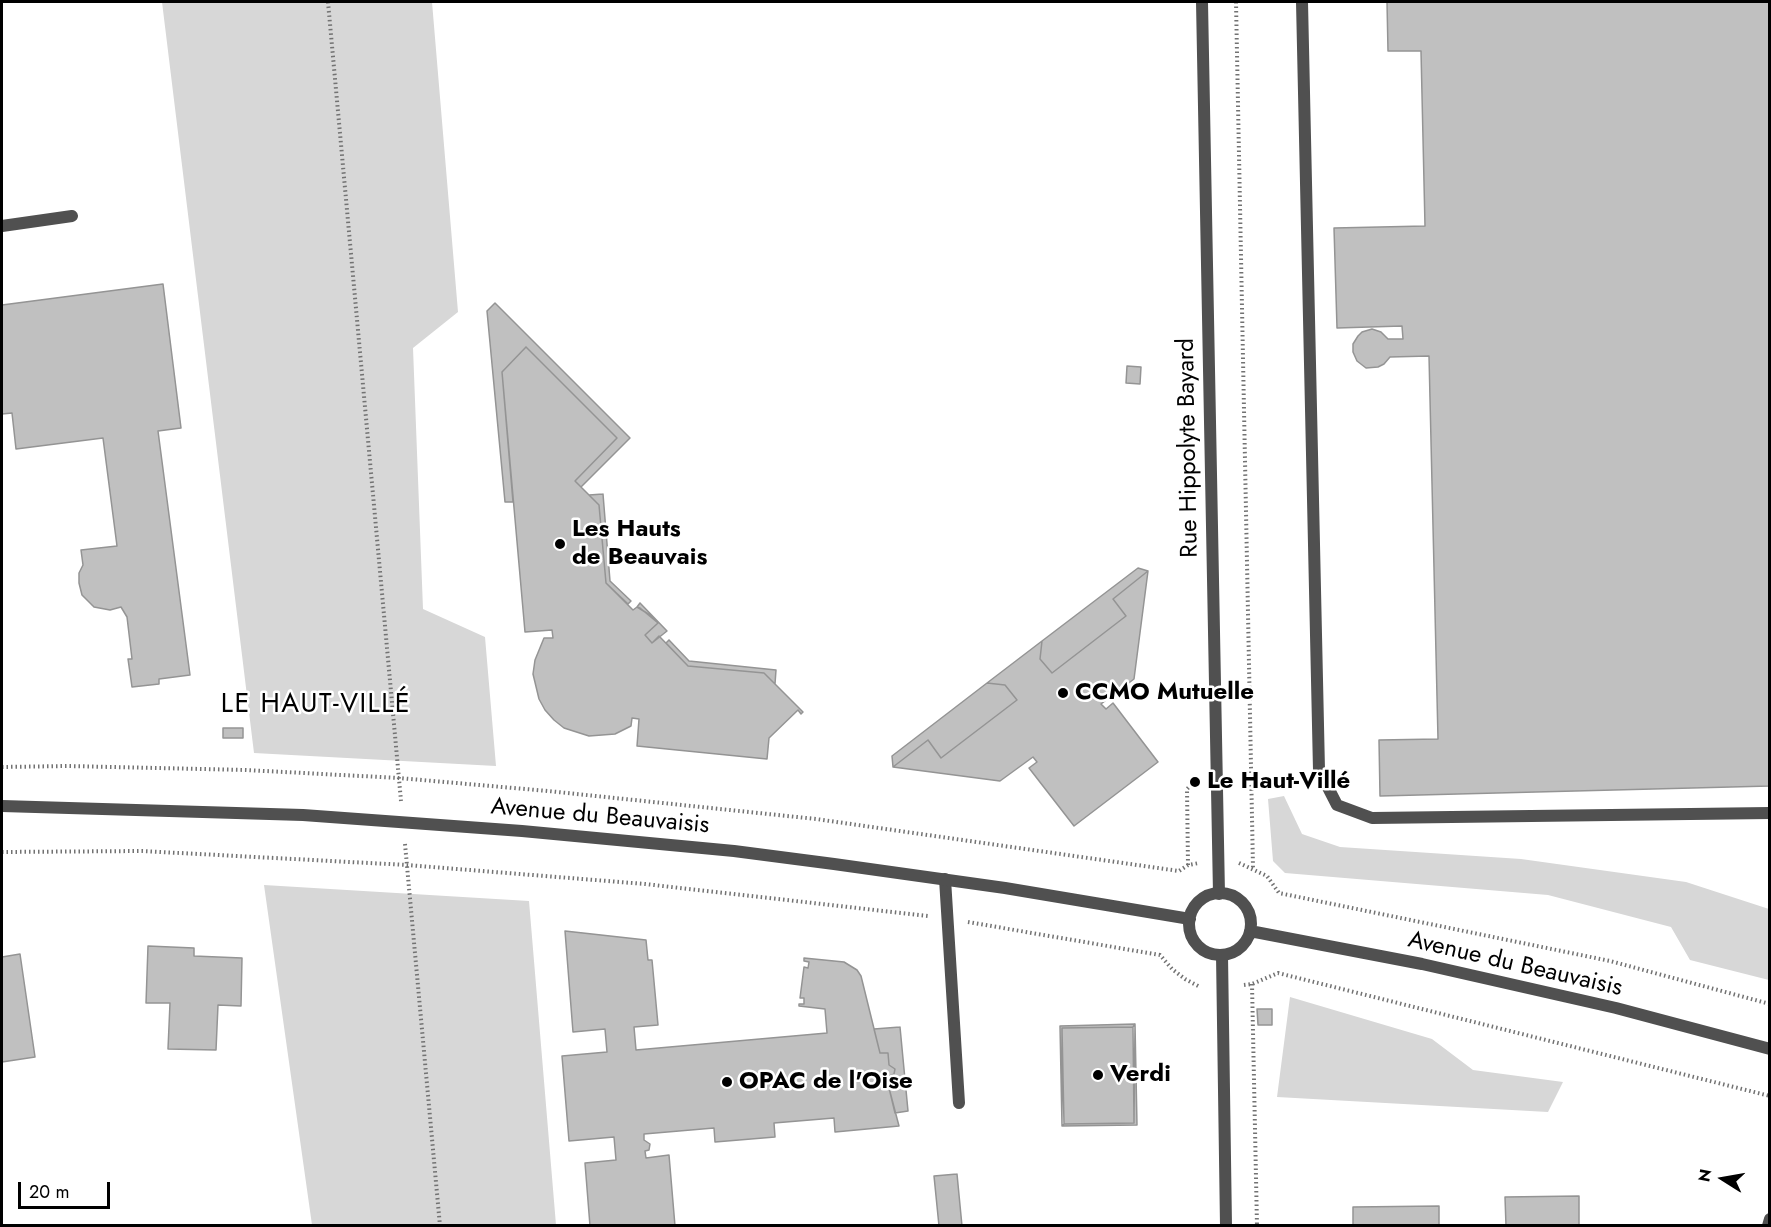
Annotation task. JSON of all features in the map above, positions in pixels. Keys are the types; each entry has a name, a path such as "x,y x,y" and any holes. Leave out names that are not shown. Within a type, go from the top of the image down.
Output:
{"street":[{"name":"Rue Hippolyte Bayard","path":"1202,2 1219,894"},
{"path":"1302,2 1319,770 1337,805 1372,818 1770,813"},
{"path":"2,226 72,216"},
{"name":"Avenue du Beauvaisis","path":"2,806 303,815 403,821 734,851 945,879 1190,919"},
{"path":"945,879 959,1103"},
{"path":"1219,894 1231,896 1245,906 1250,918 1250,930 1240,948 1230,954 1222,955 1209,953 1196,943 1190,931 1190,919 1198,903 1206,897 1219,894"},
{"name":"Avenue du Beauvaisis","path":"1250,930 1434,967 1616,1008 1770,1049"},
{"path":"1222,955 1226,1226"},
{"path":"1768,1226 1770,1219"}],"path":[{"path":"328,2 440,1226"},
{"path":"1236,2 1253,868"},
{"path":"2,767 68,766 246,770 399,778 816,819 1179,871 1188,865 1218,861 1239,863 1267,876 1279,893 1610,961 1770,1004"},
{"path":"1188,865 1188,789 1194,783 1194,771"},
{"path":"2,852 142,852 407,865 645,884 947,918 1160,955 1172,969 1201,987 1252,984 1278,973 1770,1096"},
{"path":"1252,984 1257,1226"}],"shaded area":[{"path":"162,2 432,2 458,312 413,348 423,609 485,637 496,766 254,753"},
{"path":"1284,796 1302,834 1340,847 1521,859 1686,882 1769,909 1769,980 1690,960 1671,927 1548,895 1285,873 1273,861 1268,799"},
{"path":"264,885 529,901 556,1225 312,1225"},
{"path":"1290,997 1432,1039 1473,1070 1563,1082 1548,1112 1277,1097"}],"building":[{"path":"1387,2 1770,2 1770,786 1380,796 1379,740 1438,739 1429,356 1390,357 1378,367 1366,368 1357,361 1353,352 1353,344 1358,336 1372,329 1381,332 1388,339 1403,339 1402,326 1337,328 1334,228 1425,226 1421,51 1388,51"},
{"path":"163,284 181,428 158,431 190,675 159,679 159,684 132,687 128,659 132,659 127,617 121,607 110,610 94,607 82,595 79,583 79,573 83,565 81,550 117,546 103,438 16,449 12,413 2,414 2,305"},
{"path":"495,303 630,438 581,487 575,481 617,438 526,347 502,372 513,502 505,502 487,311"},
{"name":"Les Hauts de Beauvais","path":"526,347 617,438 575,481 599,505 606,583 633,610 640,608 658,623 645,635 652,643 659,636 688,666 764,673 803,712 801,714 798,710 769,738 767,759 637,746 639,719 632,718 631,726 615,734 589,736 564,728 545,710 539,699 533,674 535,660 544,638 553,638 552,630 525,632 502,372"},
{"path":"1127,366 1141,367 1140,384 1126,383"},
{"path":"603,494 610,581 631,601 628,604 606,583 599,505 589,495"},
{"path":"1138,568 1148,571 1113,599 1126,616 1052,673 1040,659 1042,641"},
{"name":"CCMO Mutuelle","path":"1148,571 1134,679 1101,704 1106,709 1113,703 1158,762 1074,826 1029,768 1037,762 1033,757 1000,781 893,767 928,740 941,758 1017,700 1005,685 987,683 1042,641 1040,659 1052,673 1126,616 1113,599"},
{"path":"640,603 667,631 652,643 645,635 658,623 637,607"},
{"path":"669,640 689,661 776,670 775,684 764,673 688,666 666,643"},
{"path":"987,683 1005,685 1017,700 941,758 928,740 893,767 892,756"},
{"path":"223,728 243,728 243,738 223,738"},
{"name":"OPAC de l'Oise","path":"565,931 646,940 648,960 652,960 658,1025 634,1027 636,1050 827,1033 825,1009 799,1006 799,1004 804,1004 804,998 800,998 804,967 808,968 809,962 804,961 804,958 844,962 857,970 861,976 880,1053 888,1053 889,1065 895,1069 894,1074 890,1076 891,1088 889,1088 899,1126 835,1132 834,1118 774,1123 775,1137 715,1142 714,1128 644,1134 644,1140 650,1144 649,1150 645,1151 646,1158 669,1155 675,1226 590,1226 585,1163 616,1160 614,1137 569,1141 562,1056 607,1052 605,1029 573,1032"},
{"path":"148,946 194,948 194,956 242,958 241,1006 218,1005 216,1050 168,1049 170,1003 146,1003"},
{"path":"20,954 35,1057 2,1062 2,957"},
{"path":"1257,1009 1272,1009 1272,1025 1258,1025"},
{"path":"1135,1024 1133,1027 1062,1028 1062,1126 1060,1026"},
{"path":"1135,1024 1137,1125 1062,1126 1064,1124 1134,1123"},
{"path":"900,1027 908,1111 895,1113 889,1088 891,1088 890,1076 894,1074 895,1069 889,1065 888,1053 880,1053 874,1029"},
{"name":"Verdi","path":"1133,1027 1134,1123 1064,1124 1062,1028"},
{"path":"957,1174 962,1226 939,1226 934,1176"},
{"path":"1579,1196 1579,1226 1506,1226 1505,1197"},
{"path":"1439,1206 1439,1226 1353,1226 1353,1207"}],"place":[{"name":"Les Hauts de Beauvais","path":"560,544"},
{"name":"CCMO Mutuelle","path":"1063,693"},
{"name":"Le Haut-Villé","path":"1195,782"},
{"name":"Verdi","path":"1098,1075"},
{"name":"OPAC de l'Oise","path":"727,1082"}],"district":[{"name":"LE HAUT-VILLÉ","path":"316,705"}]}
